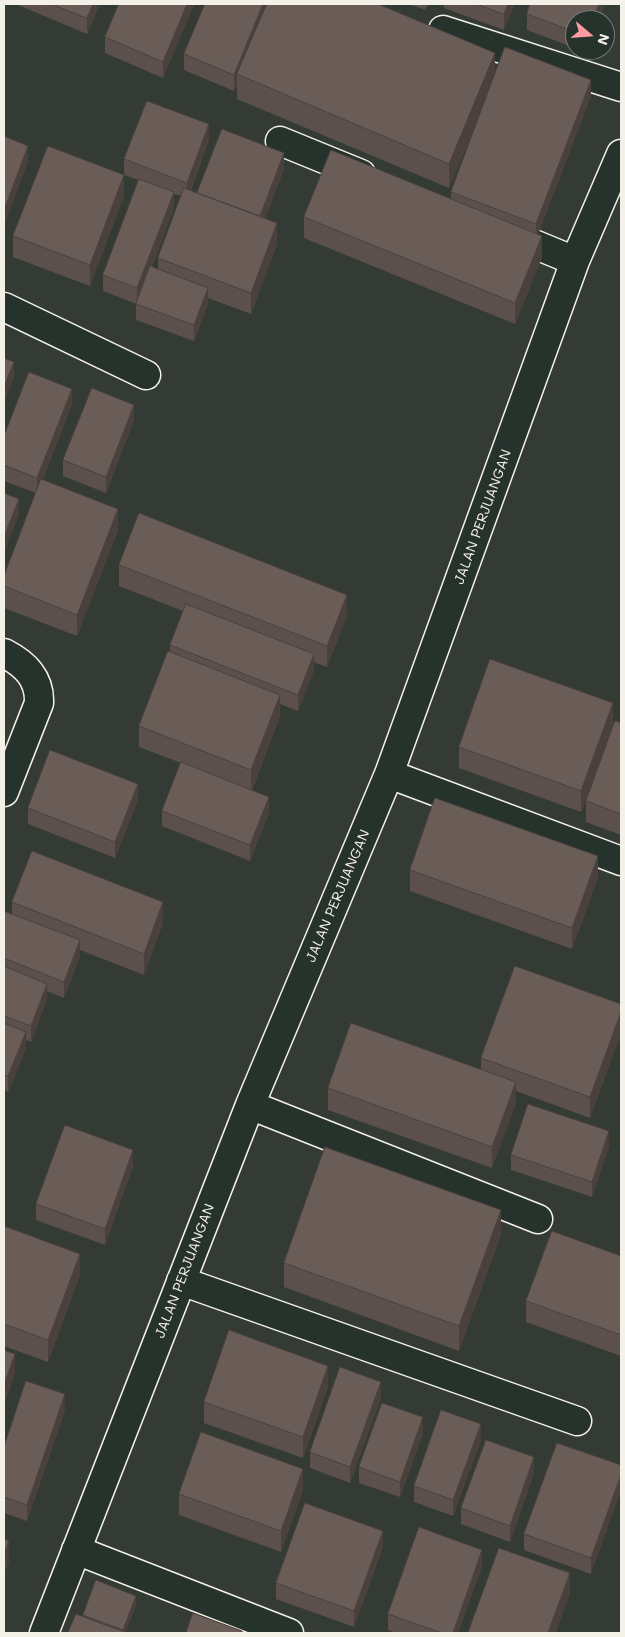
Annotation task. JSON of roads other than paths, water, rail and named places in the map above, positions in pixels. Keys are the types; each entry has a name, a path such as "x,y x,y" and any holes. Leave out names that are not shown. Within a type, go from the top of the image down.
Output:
{"street":[{"path":"443,30 621,87"},
{"path":"280,141 382,182"},
{"name":"JALAN PERJUANGAN","path":"44,1633 250,1105 389,774 576,261 621,154"},
{"path":"483,223 576,261"},
{"path":"4,307 146,375"},
{"path":"4,653 19,660 30,671 40,694 39,703 4,792"},
{"path":"389,774 621,861"},
{"path":"250,1105 538,1219"},
{"path":"181,1281 577,1421"},
{"path":"76,1550 290,1633"}]}
